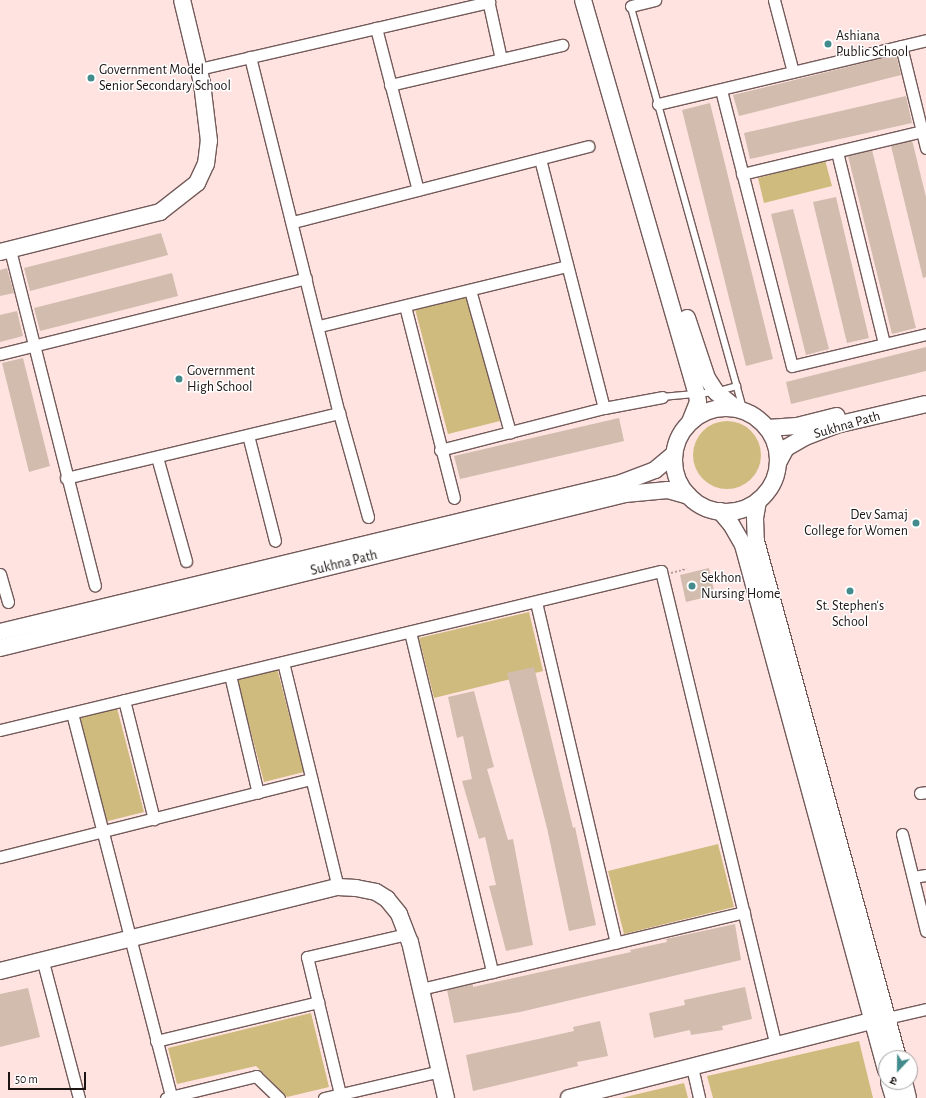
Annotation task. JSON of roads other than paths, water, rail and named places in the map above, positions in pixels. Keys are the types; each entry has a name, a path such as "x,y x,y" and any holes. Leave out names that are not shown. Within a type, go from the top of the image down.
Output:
{"main road":[{"path":"5,251 160,212 197,183 206,164 209,141 199,69 182,0"},
{"path":"583,0 697,394 698,402 690,422"},
{"path":"594,0 690,328 707,378 716,392 741,410 757,418 768,428 776,445 778,463 772,484 758,501 740,510 720,511 703,506 689,496 676,472 674,454 682,431 690,422 712,410 741,410"},
{"name":"Sukhna Path","path":"768,428 797,426 926,393"},
{"name":"Sukhna Path","path":"778,463 786,448 805,437 836,425 926,404"},
{"name":"Sukhna Path","path":"0,632 622,483 655,470 674,454"},
{"name":"Sukhna Path","path":"0,648 625,494 668,490 689,496"},
{"path":"758,501 755,518 756,541 880,1019 884,1050"},
{"path":"720,511 731,524 743,545 880,1019 894,1050"},
{"path":"0,971 130,941 338,887 369,891 387,899 399,914 407,934 446,1098"},
{"path":"569,1098 880,1019"}],"street":[{"path":"631,6 655,0"},
{"path":"774,0 793,72"},
{"path":"199,69 488,1 501,59"},
{"path":"376,28 418,190"},
{"path":"658,104 926,40"},
{"path":"390,84 562,45"},
{"path":"901,46 926,148"},
{"path":"250,58 293,222 340,413 368,517"},
{"path":"721,90 792,366 926,334"},
{"path":"742,174 922,131"},
{"path":"293,222 588,146"},
{"path":"837,152 884,343"},
{"path":"540,158 604,408"},
{"path":"5,251 34,346 66,478 95,584"},
{"path":"319,326 567,266"},
{"path":"0,354 306,278"},
{"path":"470,290 510,432"},
{"path":"404,306 440,450 454,498"},
{"path":"440,450 604,408 662,397"},
{"path":"66,478 340,413"},
{"path":"248,435 275,541"},
{"path":"157,457 186,561"},
{"path":"0,730 661,571 776,1045"},
{"path":"0,574 8,602"},
{"path":"536,602 616,943"},
{"path":"410,632 492,972"},
{"path":"283,662 338,887"},
{"path":"230,675 258,793"},
{"path":"124,700 154,819"},
{"path":"72,713 169,1097 256,1076 279,1098"},
{"path":"0,855 102,832 311,780"},
{"path":"902,834 926,931"},
{"path":"913,878 926,875"},
{"path":"421,989 744,912"},
{"path":"340,1094 307,957 407,934"},
{"path":"43,962 79,1098"},
{"path":"156,1041 318,1002"},
{"path":"880,1019 926,1009"},
{"path":"692,1067 699,1098"},
{"path":"324,1098 440,1071"}],"lane":[{"path":"631,6 737,386 741,410"},
{"path":"662,397 716,392 737,386"}],"place":[{"name":"Ashiana Public School","path":"828,44"},
{"name":"Government Model Senior Secondary School","path":"91,78"},
{"name":"Government High School","path":"179,379"},
{"name":"Dev Samaj College for Women","path":"916,523"},
{"name":"Sekhon Nursing Home","path":"692,586"},
{"name":"St. Stephen's School","path":"850,591"}]}
